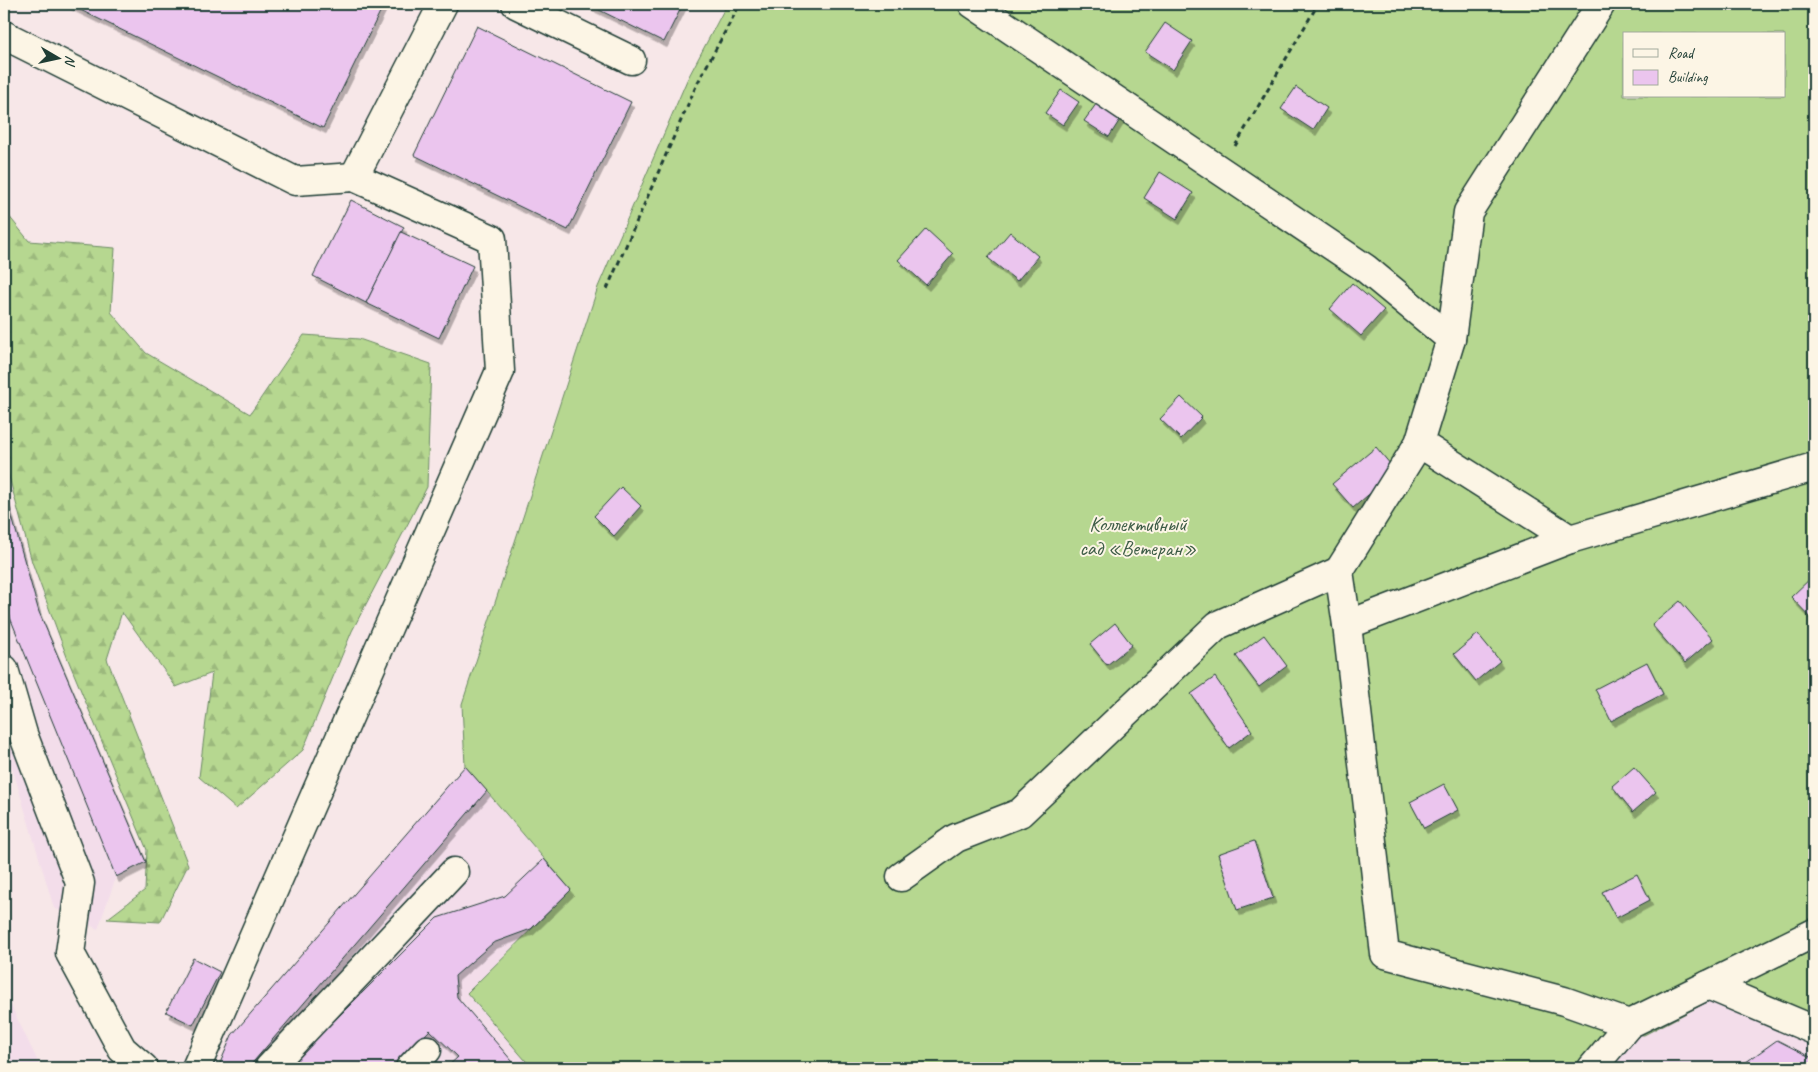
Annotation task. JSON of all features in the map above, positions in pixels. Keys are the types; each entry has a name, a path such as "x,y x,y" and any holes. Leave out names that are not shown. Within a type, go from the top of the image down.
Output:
{"lane":[{"path":"354,177 443,4"},
{"path":"516,4 631,60"},
{"path":"973,4 1364,268 1451,339"},
{"path":"901,877 956,838 1020,813 1218,625 1339,571 1419,443 1451,339 1468,212 1601,4"},
{"path":"4,35 295,181 354,177 492,239 500,371 196,1068"},
{"path":"1419,443 1570,539"},
{"path":"1346,625 1570,539 1814,467"},
{"path":"1339,571 1385,954 1564,1001 1629,1024"},
{"path":"4,669 23,734 80,883 70,953 122,1049 144,1068"},
{"path":"269,1068 454,872"},
{"path":"1592,1068 1629,1024 1814,933"},
{"path":"1708,985 1814,1030"}],"path":[{"path":"607,289 697,84 740,4"},
{"path":"1221,171 1318,4"}],"shaded area":[{"path":"4,489 39,612 146,862 116,877 98,929 54,908 4,740"},
{"path":"465,766 571,890 467,993 532,1068 218,1068 232,1035"},
{"path":"4,991 41,1068 4,1068"},
{"path":"1715,998 1814,1036 1814,1068 1578,1068 1604,1032"}],"green space":[{"name":"Коллективный сад «Ветеран»","path":"727,4 1814,4 1814,1036 1715,998 1644,1035 1604,1033 1578,1068 532,1068 467,993 571,890 465,766 462,704 598,287 687,80"},
{"path":"4,210 29,241 115,248 111,312 146,353 250,414 304,335 359,339 431,364 427,487 352,631 303,750 236,809 199,777 212,673 176,687 122,612 107,659 188,865 160,922 107,919 145,890 147,850 67,657 32,562 4,458"}],"building":[{"path":"68,4 384,4 323,128"},
{"path":"587,4 683,4 664,42"},
{"path":"1165,23 1192,41 1173,70 1145,52"},
{"path":"477,26 631,102 568,230 414,155"},
{"path":"1296,87 1327,108 1313,130 1281,109"},
{"path":"1061,90 1079,102 1063,125 1045,113"},
{"path":"1099,100 1123,115 1109,137 1084,121"},
{"path":"1160,172 1193,193 1177,219 1144,198"},
{"path":"351,200 404,227 366,303 313,276"},
{"path":"926,229 953,254 926,285 898,260"},
{"path":"401,232 473,266 439,338 366,303"},
{"path":"1010,232 1038,256 1017,281 988,258"},
{"path":"1352,283 1384,310 1361,336 1330,309"},
{"path":"1181,397 1202,417 1181,439 1160,419"},
{"path":"1376,447 1396,471 1353,508 1332,484"},
{"path":"621,487 641,506 614,536 594,516"},
{"path":"4,489 39,612 146,862 116,877 11,620 4,597"},
{"path":"1814,575 1814,621 1791,597"},
{"path":"1680,601 1713,639 1685,663 1652,625"},
{"path":"1115,623 1132,645 1107,665 1090,644"},
{"path":"1478,634 1500,661 1476,681 1454,654"},
{"path":"1264,635 1287,666 1259,687 1236,656"},
{"path":"1647,662 1663,694 1611,721 1595,689"},
{"path":"1215,677 1252,731 1229,748 1191,694"},
{"path":"465,766 487,791 248,1068 218,1068 232,1035"},
{"path":"1634,767 1656,792 1633,812 1612,786"},
{"path":"1444,784 1458,810 1424,828 1410,802"},
{"path":"1254,841 1273,898 1237,910 1218,854"},
{"path":"544,859 571,890 531,929 493,943 455,976 457,997 518,1068 446,1068 458,1057 430,1030 391,1068 287,1068 437,918 505,896"},
{"path":"1637,874 1650,900 1616,918 1602,892"},
{"path":"193,958 220,972 193,1025 166,1012"},
{"path":"1777,1040 1814,1059 1814,1068 1744,1068 1742,1065"}],"railway":[{"path":"4,1055 10,1068"}]}
